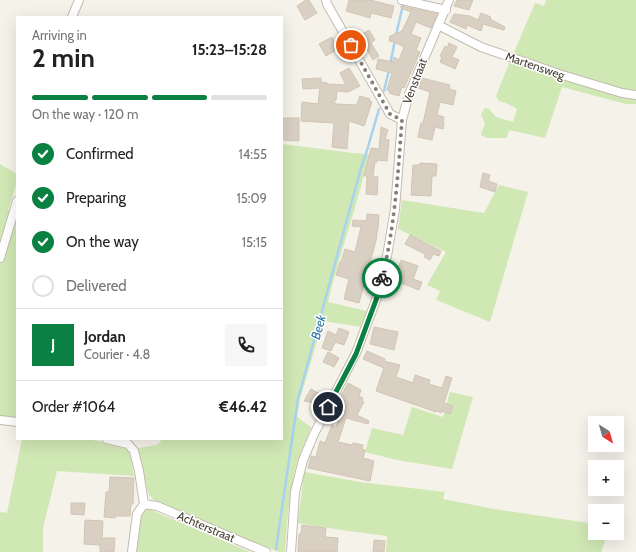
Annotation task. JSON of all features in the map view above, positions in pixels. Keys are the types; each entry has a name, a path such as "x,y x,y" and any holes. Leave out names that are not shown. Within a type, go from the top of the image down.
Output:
{"street":[{"path":"72,16 79,0"},
{"path":"326,0 390,114 402,120"},
{"path":"402,0 446,10"},
{"name":"Venstraat","path":"291,552 295,492 303,460 314,434 356,354 376,300 387,256 395,209 402,120 409,94 450,0"},
{"name":"Martensweg","path":"438,25 481,47 559,74 622,93 636,95"},
{"path":"0,258 16,204"},
{"path":"0,420 16,422"},
{"path":"111,440 128,444 134,451 139,471 144,504 136,514 132,552"},
{"name":"Achterstraat","path":"144,504 157,506 266,552"}],"green space":[{"path":"546,0 636,0 636,104 626,104 562,87 545,138 509,130 507,138 487,138 481,135 485,124 481,114 485,108 489,109 496,117 513,122 517,109 499,101 496,96 535,3 544,6"},
{"path":"283,144 369,154 360,191 328,302 367,311 362,327 323,321 300,399 297,417 311,427 298,459 292,482 285,552 279,552 271,549 154,500 149,495 147,489 138,448 157,445 161,441 283,440"},
{"path":"0,164 16,173 16,185 8,210 16,212 16,420 0,418"},
{"path":"499,185 528,192 490,322 436,300 440,291 427,285 446,252 398,229 402,200 484,213"},
{"path":"450,392 473,397 452,469 397,460 365,452 372,428 403,435 412,407 443,417"},
{"path":"22,440 92,440 119,445 130,453 134,476 57,471 43,528 43,552 0,552 0,512 7,513"},
{"path":"304,472 360,482 445,492 443,499 494,509 588,523 588,540 605,540 601,552 386,552 387,536 298,523"},
{"path":"148,509 250,552 135,552 141,516 145,510"}],"building":[{"path":"306,0 309,0 317,13 305,20 297,6"},
{"path":"349,0 370,0 394,6 391,18 371,13 370,18 346,11"},
{"path":"457,0 473,0 469,10 454,6"},
{"path":"401,6 437,14 431,28 416,22 411,34 421,38 416,50 420,52 399,96 389,93 390,91 387,90 392,73 376,69 378,59 393,62 394,57 399,60 404,47 389,41 390,36 402,31 411,12 401,8"},
{"path":"481,13 491,17 490,19 505,27 504,30 483,24 481,31 467,25 466,29 450,22 454,14 470,16 478,20"},
{"path":"369,30 375,40 371,43 379,56 373,60 359,36"},
{"path":"332,37 338,49 326,56 319,44"},
{"path":"449,43 457,47 452,57 459,60 455,69 440,62 442,57 440,56 445,46 447,48"},
{"path":"349,68 360,86 348,92 337,91 336,100 331,102 336,103 335,104 358,105 360,96 370,99 369,101 372,102 364,126 349,121 347,149 332,147 334,123 301,121 302,102 318,104 320,88 303,89 302,79 321,78 321,82 327,84 346,85 340,73"},
{"path":"422,78 450,85 449,89 456,91 453,105 440,102 437,115 444,117 443,129 435,127 432,140 418,137 421,123 423,123 430,92 418,88"},
{"path":"283,118 299,118 299,141 283,140"},
{"path":"381,127 388,130 385,139 389,140 387,161 377,160 377,162 375,162 373,176 378,177 377,195 366,194 367,176 364,176 371,148 379,149"},
{"path":"420,163 437,164 436,176 432,176 431,196 411,195 413,165 420,165"},
{"path":"483,173 490,175 488,181 497,184 495,192 480,187"},
{"path":"367,214 379,215 378,229 359,303 344,299 349,279 336,275 345,249 355,252 361,227 352,226 353,220 366,221"},
{"path":"410,235 441,251 439,256 433,254 430,260 424,257 425,254 405,244"},
{"path":"401,260 418,266 413,279 422,282 419,290 394,280"},
{"path":"374,327 398,332 394,350 370,344"},
{"path":"339,328 349,332 344,345 335,342 331,351 322,348 328,331 336,335"},
{"path":"367,351 385,359 384,361 400,365 396,377 413,383 415,375 430,380 429,384 442,388 446,376 452,378 444,403 453,406 450,414 441,411 441,413 436,412 376,391 384,368 363,359"},
{"path":"328,352 339,358 334,367 323,362"},
{"path":"348,383 361,390 359,396 363,398 362,401 364,402 357,415 369,421 368,424 346,418 338,442 352,445 353,443 363,445 362,449 365,450 363,458 374,461 370,481 308,468 311,456 316,457 320,441 325,443 332,425 336,427 340,416 332,412"},
{"path":"311,389 320,394 315,403 304,401"},
{"path":"110,477 134,478 133,504 131,504 130,516 115,516 115,518 104,517 106,492 109,492"},
{"path":"71,503 85,503 84,515 71,514"},
{"path":"85,520 103,521 102,538 115,538 114,552 100,552 100,545 84,544"},
{"path":"302,525 326,528 325,537 338,538 337,552 298,552 299,534 301,534"},
{"path":"374,540 385,541 384,552 373,552"}],"waterway":[{"name":"Beek","path":"396,35 403,5"},
{"name":"Beek","path":"390,65 395,40"},
{"name":"Beek","path":"384,91 389,70"},
{"name":"Beek","path":"276,549 298,399 361,168 379,109"}],"way so far":[{"path":"351,45 390,114 402,120 395,209 382,278"}],"route":[{"path":"328,407 356,354 376,300 382,278"}]}
